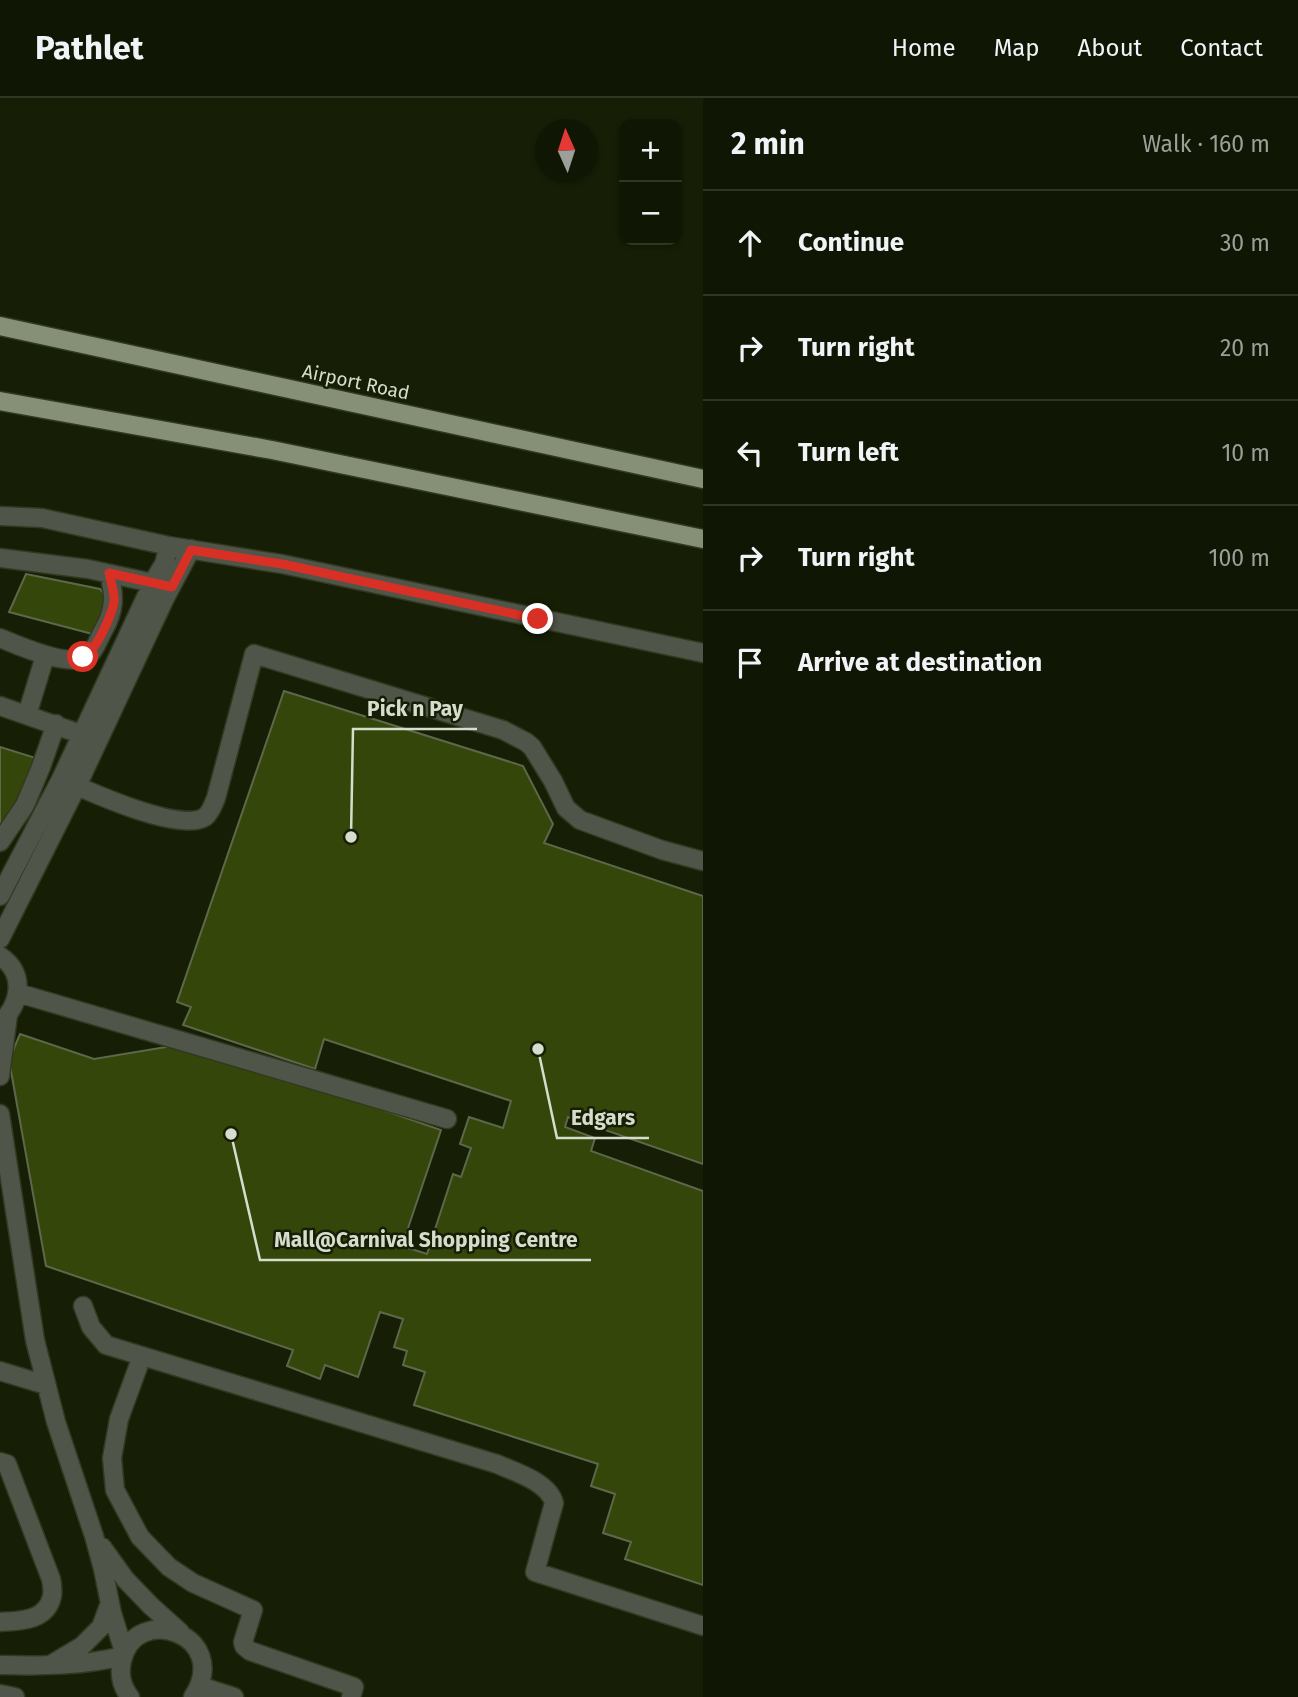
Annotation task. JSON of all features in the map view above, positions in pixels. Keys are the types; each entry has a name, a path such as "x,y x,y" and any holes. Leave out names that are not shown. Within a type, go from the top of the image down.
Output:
{"main road":[{"name":"Airport Road","path":"0,326 703,479"},
{"path":"0,401 272,450 703,539"}],"lane":[{"path":"0,516 42,518 169,546 282,564 703,653"},
{"path":"0,896 61,779 153,582 164,564 169,546"},
{"path":"0,939 191,550"},
{"path":"0,558 109,573 172,587"},
{"path":"0,638 56,659 89,655 105,628 114,600 109,573"},
{"path":"77,786 139,810 171,819 188,821 205,817 211,810 254,654 503,730 526,741 532,747 566,808 580,820 651,846 703,861"},
{"path":"27,715 45,656"},
{"path":"0,706 99,740"},
{"path":"0,842 25,805 56,724"},
{"path":"0,956 12,969 17,980 18,993 15,1005 4,1019 0,1076"},
{"path":"18,993 447,1119"},
{"path":"0,1114 5,1175 35,1340 56,1422 94,1536 124,1654"},
{"path":"83,1306 91,1327 106,1345 497,1464 542,1485 552,1496 554,1503 534,1572 703,1626"},
{"path":"142,1356 119,1419 112,1458 115,1490 140,1537 169,1567 193,1583 253,1610 243,1642 246,1648 354,1687 351,1697"},
{"path":"0,1371 46,1385"},
{"path":"0,1462 7,1464 51,1579 52,1596 46,1609 34,1618 0,1622"},
{"path":"94,1536 125,1579 196,1647 202,1659 203,1672 197,1691 234,1697"},
{"path":"49,1666 82,1646 100,1627 110,1603"},
{"path":"131,1697 126,1692 120,1668 124,1654 137,1637 147,1632 167,1629 186,1637"},
{"path":"0,1665 49,1666 99,1662 124,1654"},
{"path":"0,1694 15,1697"}],"building":[{"path":"26,574 100,589 107,597 100,636 9,612"},
{"path":"284,691 523,766 553,824 544,843 703,896 703,1164 568,1117 565,1127 595,1138 591,1151 703,1191 703,1585 625,1559 631,1542 603,1533 615,1494 591,1486 598,1464 414,1405 425,1372 403,1365 407,1351 394,1347 403,1319 380,1312 358,1377 325,1365 320,1379 287,1366 293,1350 46,1266 9,1060 20,1034 94,1059 190,1043 441,1130 402,1246 427,1254 453,1174 461,1177 471,1148 460,1144 469,1117 503,1128 511,1101 324,1039 315,1069 183,1025 191,1007 177,1002"},
{"path":"0,747 39,759 7,823 0,826"}],"place":[{"name":"Pick n Pay","path":"351,837"},
{"name":"Edgars","path":"538,1049"},
{"name":"Mall@Carnival Shopping Centre","path":"231,1134"}],"route":[{"path":"83,657 89,655 105,628 113,605 113,588 109,573 172,587 191,550 282,564 538,619"}]}
